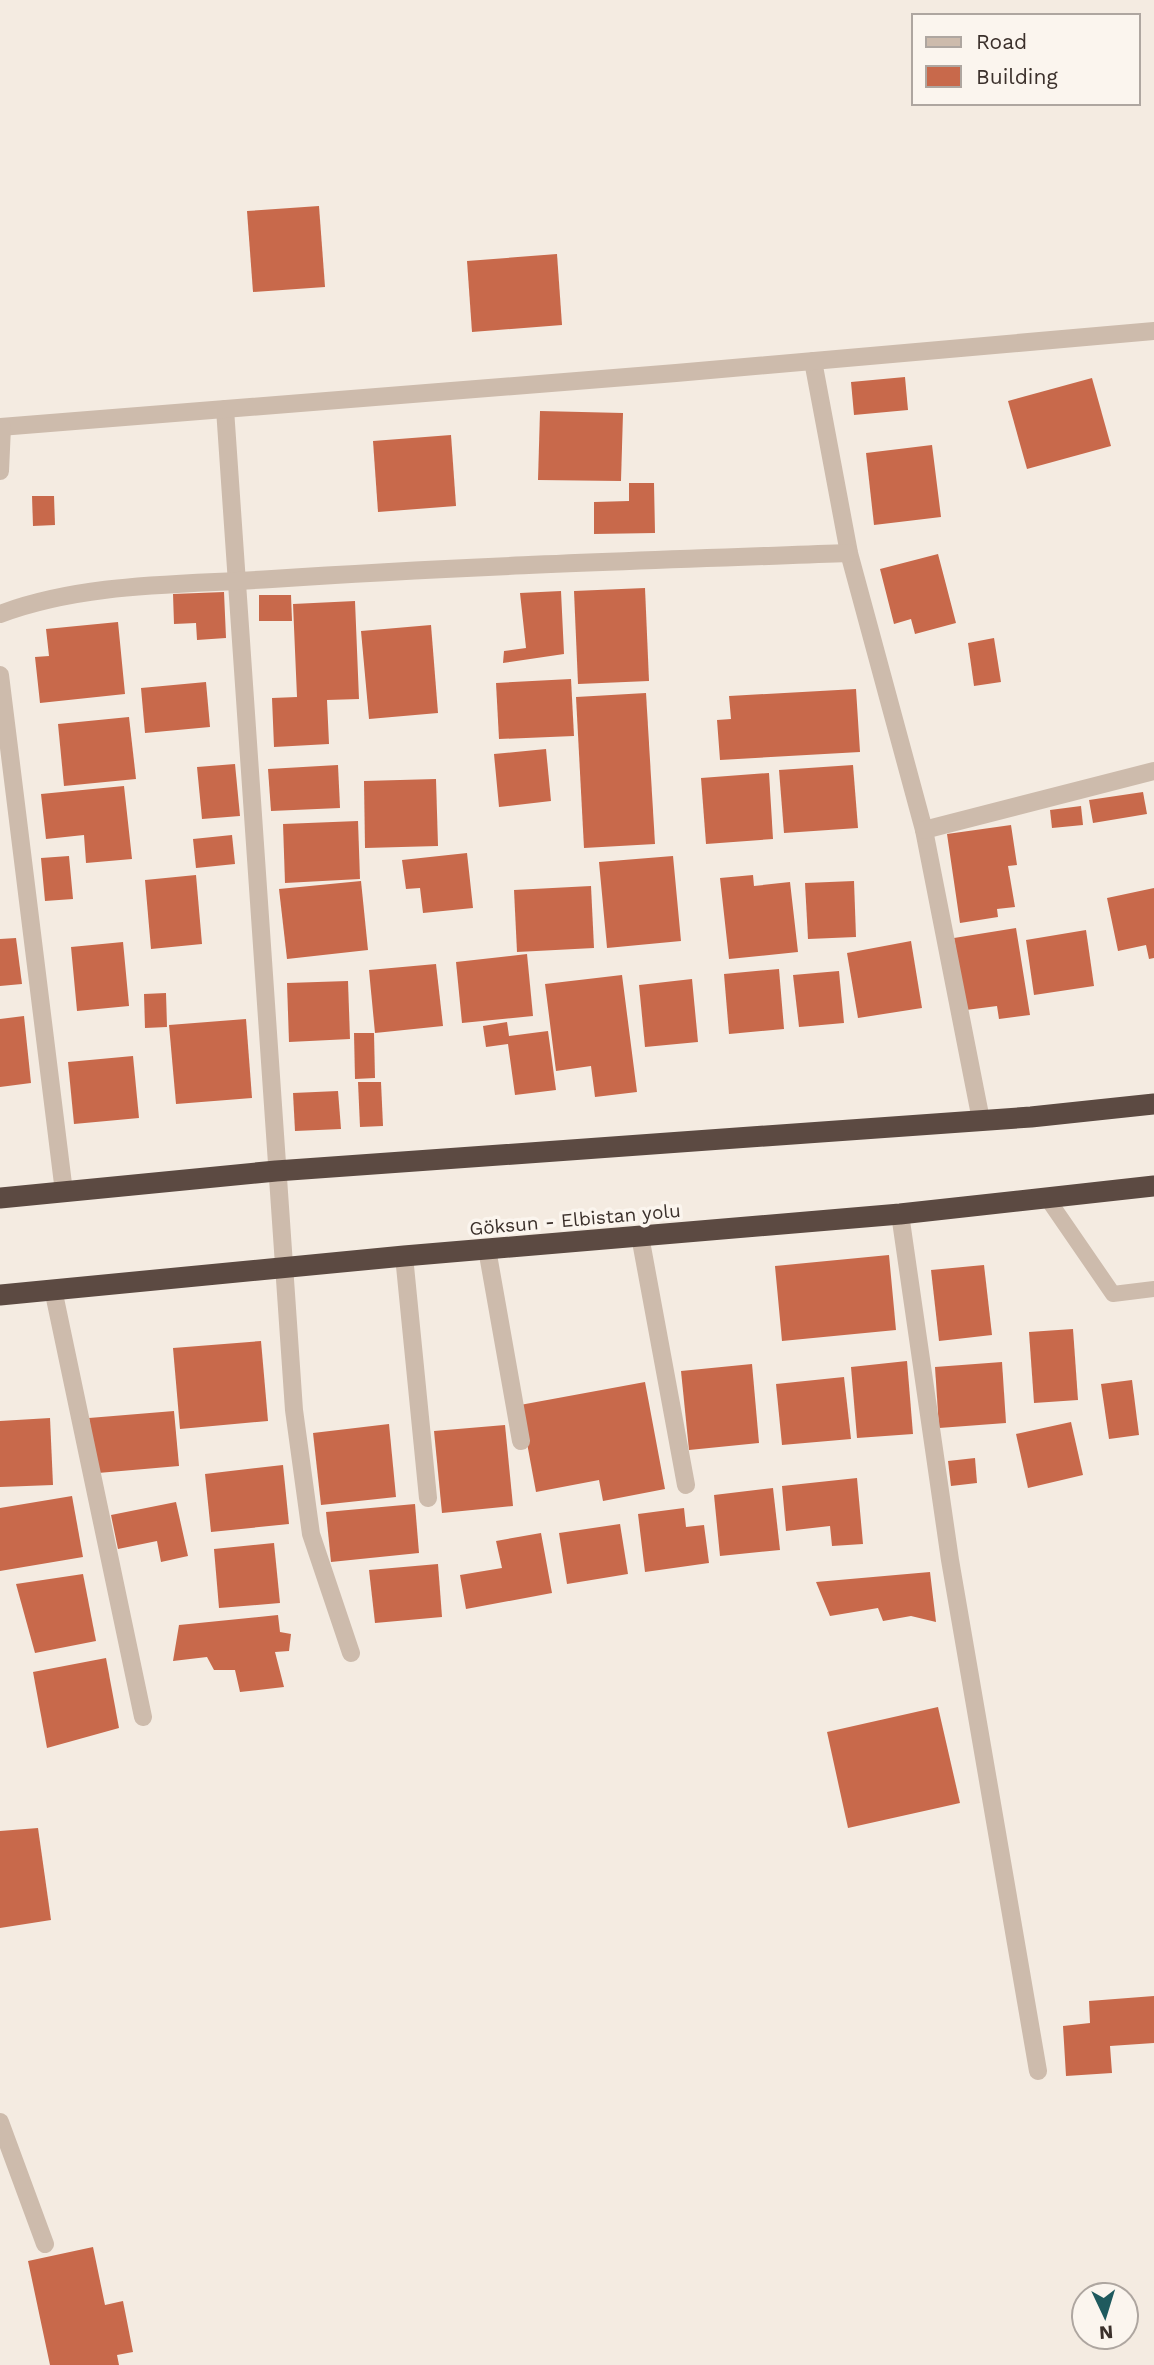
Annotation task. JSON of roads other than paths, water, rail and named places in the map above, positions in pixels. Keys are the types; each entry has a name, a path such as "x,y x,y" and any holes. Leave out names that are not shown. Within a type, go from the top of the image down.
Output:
{"highway":[{"path":"0,1198 276,1171 981,1120 1154,1104"},
{"name":"Göksun - Elbistan yolu","path":"0,1295 404,1256 900,1214 1154,1186"}],"street":[{"path":"0,471 1,427 1154,331"},
{"path":"813,361 849,553 924,830 981,1120"},
{"path":"225,409 294,1410 311,1534 351,1653"},
{"path":"0,614 80,592 444,568 849,553"},
{"path":"0,675 64,1192"},
{"path":"924,830 1154,771"},
{"path":"900,1214 950,1560 1038,2071"},
{"path":"640,1236 686,1485"},
{"path":"487,1249 521,1441"},
{"path":"404,1256 428,1497"},
{"path":"53,1289 143,1717"},
{"path":"0,2122 45,2244"}],"lane":[{"path":"1046,1198 1113,1294 1154,1289"}]}
